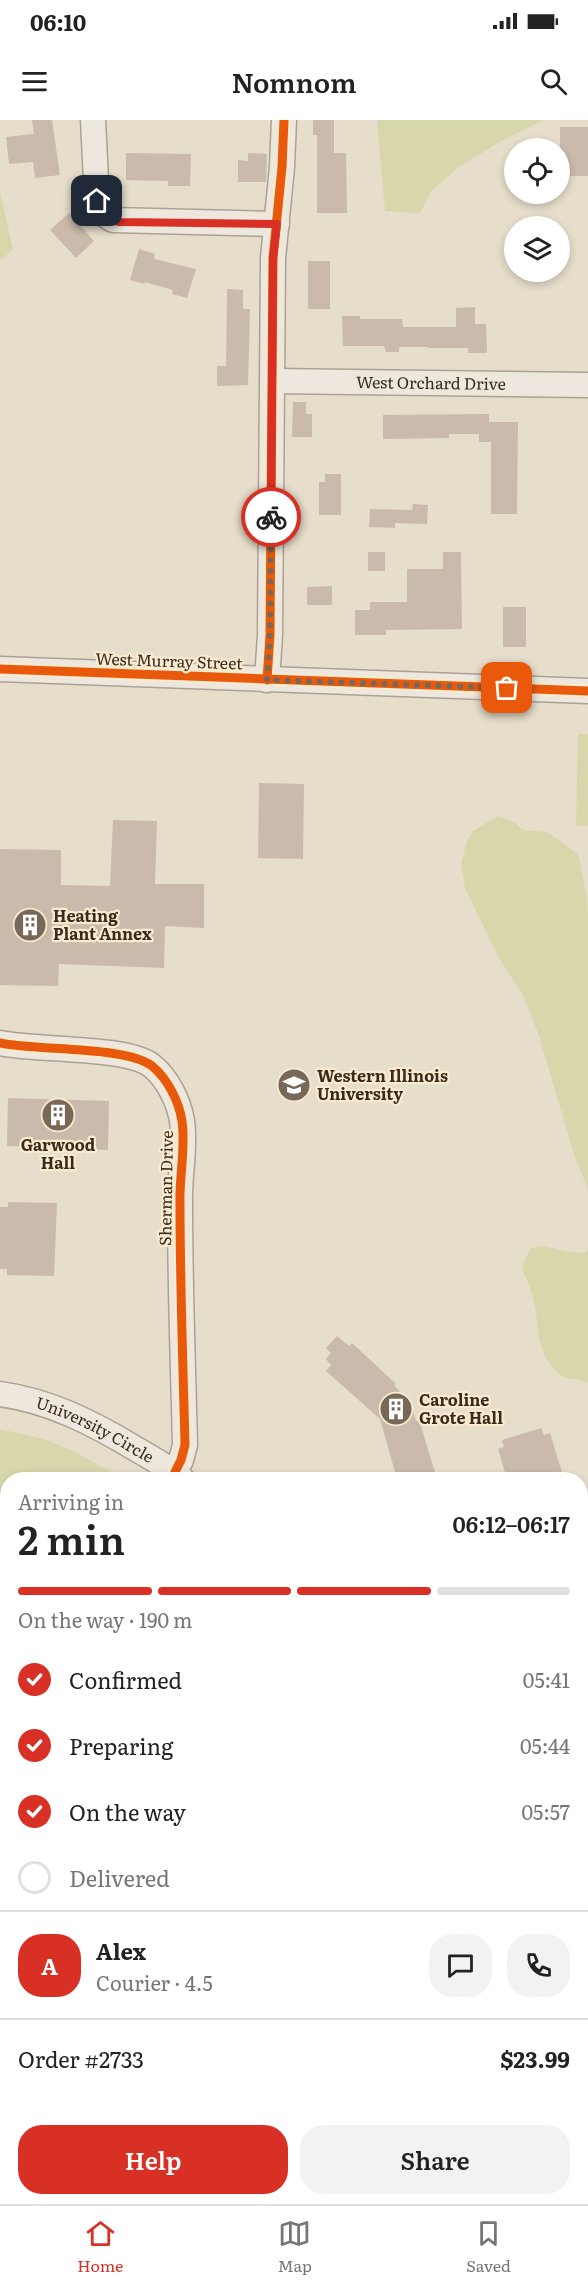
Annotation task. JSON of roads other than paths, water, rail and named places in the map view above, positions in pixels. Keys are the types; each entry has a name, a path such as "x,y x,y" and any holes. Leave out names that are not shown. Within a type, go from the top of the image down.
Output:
{"street":[{"path":"93,120 97,201 102,213 113,220 277,224"},
{"path":"267,680 270,635 273,258 284,120"},
{"name":"West Orchard Drive","path":"273,381 588,385"},
{"name":"West Murray Street","path":"0,669 588,691"},
{"name":"Sherman Drive","path":"0,1043 100,1052 137,1059 152,1065 174,1095 183,1131 180,1277 185,1445 180,1472"},
{"name":"University Circle","path":"0,1395 51,1405 80,1417 173,1472"}],"place":[{"name":"Heating Plant Annex","path":"30,925"},
{"name":"Western Illinois University","path":"294,1085"},
{"name":"Garwood Hall","path":"58,1115"},
{"name":"Caroline Grote Hall","path":"396,1409"}]}
